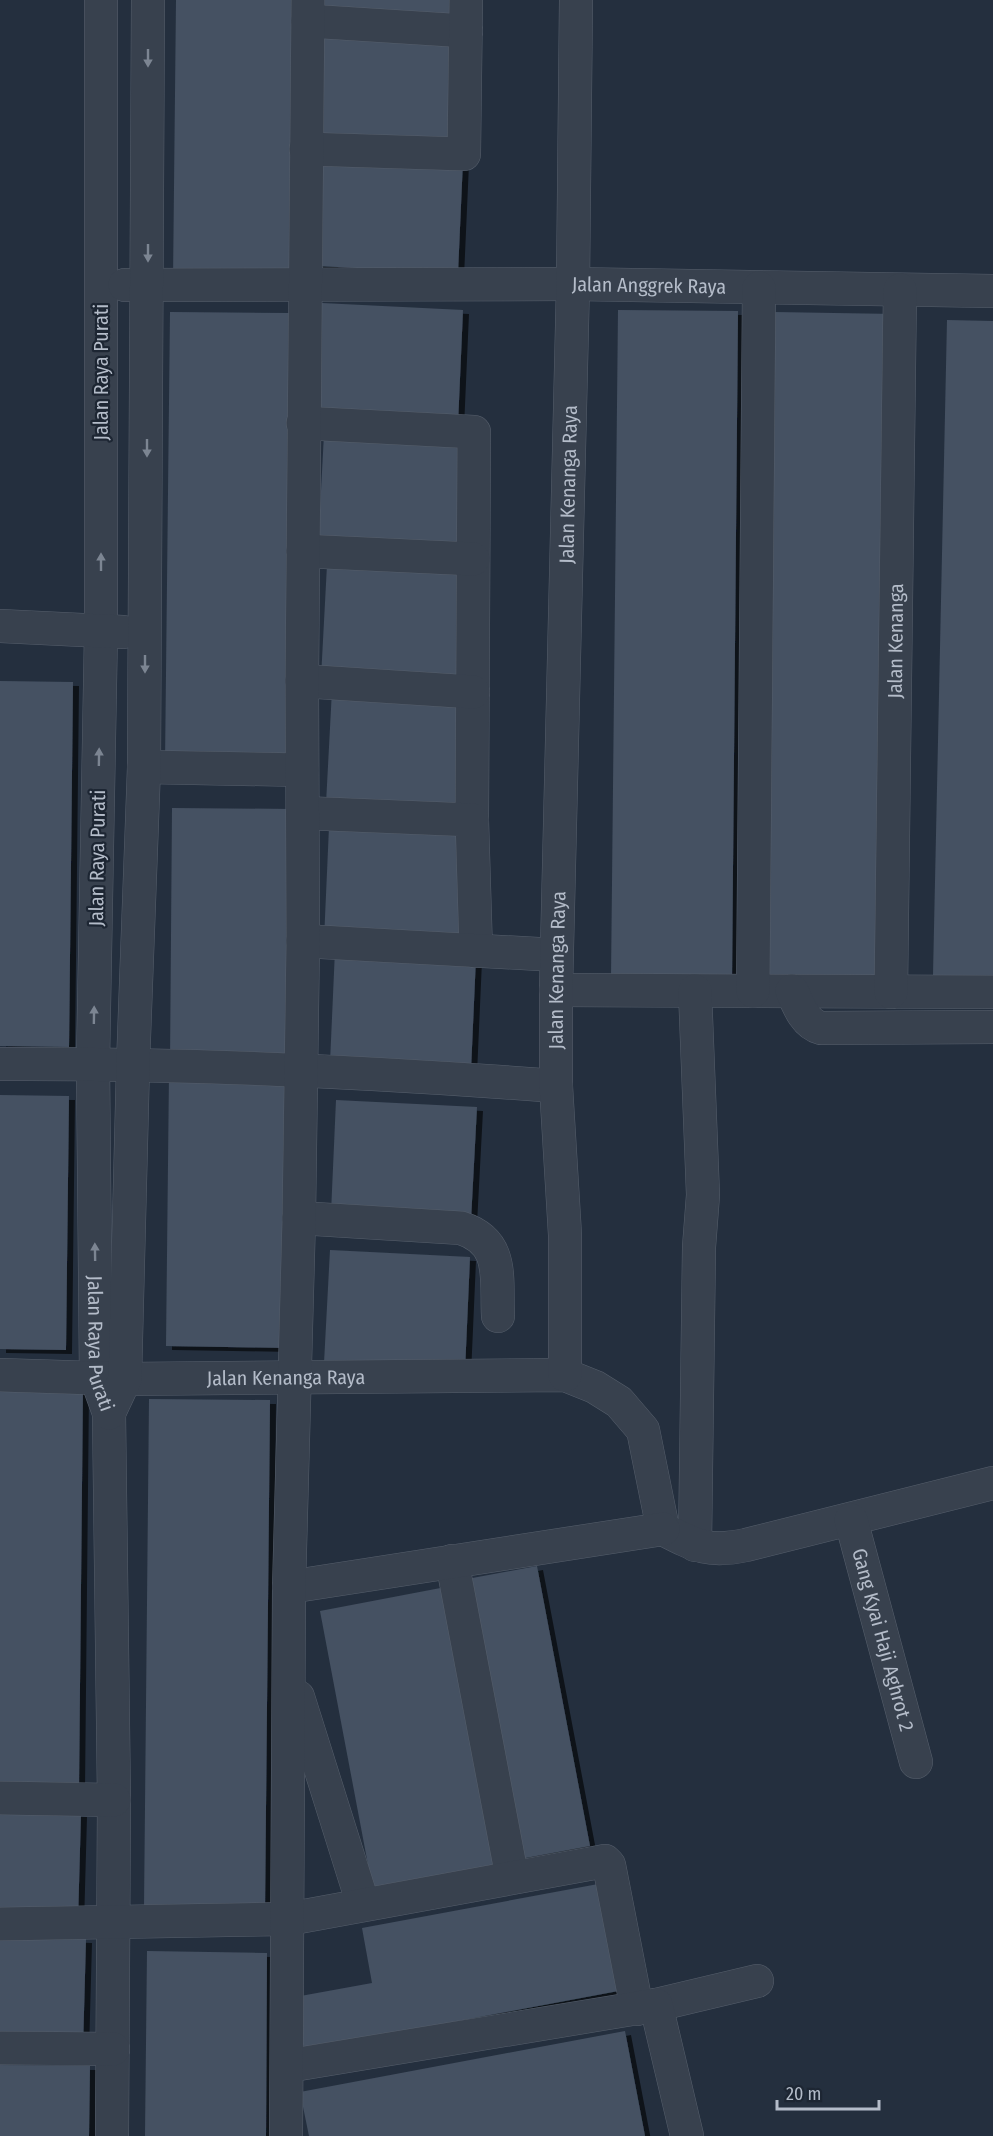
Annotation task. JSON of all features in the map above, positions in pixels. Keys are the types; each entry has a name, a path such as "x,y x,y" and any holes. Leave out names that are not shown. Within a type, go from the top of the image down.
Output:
{"street":[{"name":"Jalan Raya Purati","path":"101,0 101,631 93,1064 111,1378"},
{"name":"Jalan Raya Purati","path":"114,1800 110,1413 133,1065 144,768 148,0"},
{"name":"Jalan Kenanga Raya","path":"0,1375 111,1378 296,1378 565,1375 565,1235 556,1086 556,955 573,284 576,0"},
{"path":"286,2136 289,1587 296,1378 303,941 303,423 305,285 306,149 308,10 466,16 464,154 306,149"},
{"name":"Jalan Anggrek Raya","path":"101,284 148,286 573,284 993,291"},
{"path":"753,991 759,288"},
{"name":"Jalan Kenanga","path":"891,992 900,290"},
{"path":"303,423 474,432 472,820 476,951"},
{"path":"303,551 473,560"},
{"path":"0,626 145,632"},
{"path":"302,681 473,692"},
{"path":"144,768 302,771"},
{"path":"303,813 472,820"},
{"path":"99,822 142,822"},
{"path":"303,941 556,955"},
{"path":"556,990 993,992"},
{"path":"695,991 703,1195 699,1246 695,1545"},
{"path":"792,991 800,1010 813,1026 821,1028 993,1027"},
{"path":"0,1064 93,1064 300,1070 556,1086"},
{"path":"299,1218 461,1228 472,1232 489,1246 496,1257 498,1316"},
{"path":"565,1375 595,1387 619,1402 643,1430 663,1528"},
{"path":"289,1587 663,1528 695,1545 728,1549 993,1483"},
{"name":"Gang Kyai Haji Aghrot 2","path":"851,1520 916,1762"},
{"path":"452,1561 512,1876"},
{"path":"288,1665 363,1904"},
{"path":"0,1798 114,1800 112,2136"},
{"path":"0,1924 113,1924 288,1919 512,1876 600,1861 607,1863 680,2135"},
{"path":"287,2066 646,2007 757,1981"},
{"path":"0,2048 113,2049"}],"building":[{"path":"176,0 297,0 294,282 173,281"},
{"path":"317,0 458,0 457,26 316,19"},
{"path":"316,28 458,35 452,148 311,141"},
{"path":"322,153 463,160 458,273 317,266"},
{"path":"322,303 463,310 458,424 317,416"},
{"path":"618,310 738,311 732,980 611,978"},
{"path":"170,312 290,313 286,765 165,764"},
{"path":"774,312 895,314 888,982 768,981"},
{"path":"947,320 993,321 993,976 933,975"},
{"path":"324,434 464,442 459,555 318,548"},
{"path":"327,565 467,572 462,685 321,678"},
{"path":"0,681 73,682 69,1047 0,1046"},
{"path":"332,690 472,698 467,811 326,804"},
{"path":"172,808 293,809 290,1067 170,1065"},
{"path":"329,827 470,834 464,947 324,940"},
{"path":"335,950 476,957 471,1070 330,1063"},
{"path":"169,1073 290,1075 287,1348 166,1346"},
{"path":"0,1095 69,1096 66,1350 0,1349"},
{"path":"336,1100 477,1107 471,1220 331,1213"},
{"path":"330,1250 470,1257 465,1371 324,1363"},
{"path":"0,1385 83,1386 79,1787 0,1786"},
{"path":"149,1399 270,1400 265,1911 144,1909"},
{"path":"537,1566 590,1846 520,1859 467,1579"},
{"path":"451,1586 504,1866 373,1891 320,1611"},
{"path":"0,1810 81,1813 78,1921 0,1919"},
{"path":"609,1882 629,1989 304,2050 295,1997 372,1983 362,1928"},
{"path":"0,1936 86,1939 83,2048 0,2045"},
{"path":"147,1951 267,1953 266,2136 145,2136"},
{"path":"625,2031 645,2136 309,2136 300,2092"},
{"path":"0,2065 90,2066 89,2136 0,2136"}]}
